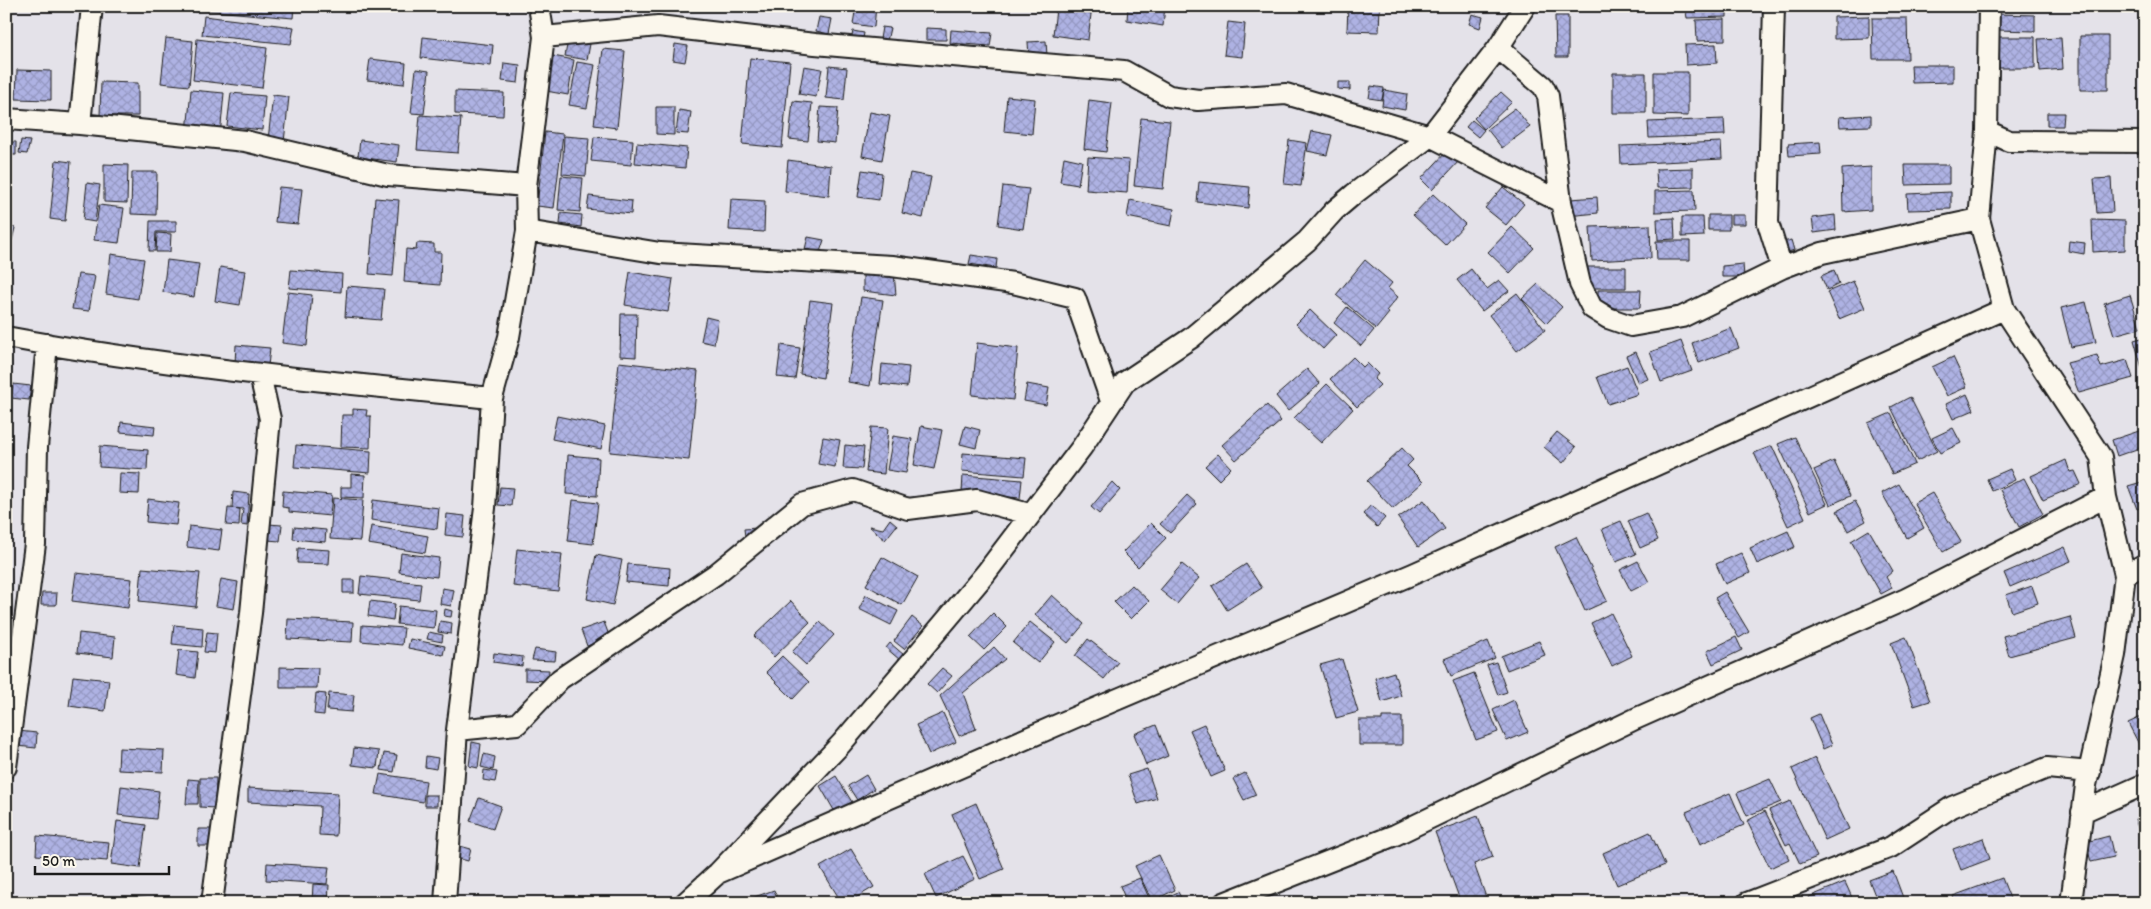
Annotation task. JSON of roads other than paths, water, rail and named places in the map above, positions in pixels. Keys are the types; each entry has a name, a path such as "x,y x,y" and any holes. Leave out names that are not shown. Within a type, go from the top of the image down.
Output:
{"street":[{"path":"80,124 92,6"},
{"path":"445,903 457,730 485,508 492,398 509,337 527,231 526,186 544,37 539,6"},
{"path":"685,903 718,873 842,744 986,573 1029,514 1082,447 1125,382 1191,338 1307,240 1334,211 1354,194 1430,136 1498,48 1524,6"},
{"path":"1774,6 1768,224 1782,268"},
{"path":"1989,6 1987,131 1979,219 2004,309 2101,457 2106,497 2125,575 2115,655 2082,812 2070,903"},
{"path":"544,37 658,26 815,44 1124,71 1169,96 1198,100 1286,94 1430,136 1561,202"},
{"path":"1498,48 1543,86 1548,96 1561,202 1580,284 1592,308 1608,318 1631,326 1682,317 1782,268 1822,253 1979,219"},
{"path":"6,119 80,124 245,141 388,175 526,186"},
{"path":"1987,131 2009,141 2145,142"},
{"path":"527,231 660,253 892,266 1013,283 1076,298 1111,401"},
{"path":"718,873 1078,716 1413,574 2004,309"},
{"path":"6,337 260,375 492,398"},
{"path":"6,767 34,544 37,446 47,344"},
{"path":"212,903 251,613 270,419 260,375"},
{"path":"457,730 517,724 560,679 716,574 802,504 853,490 908,509 977,500 1029,514"},
{"path":"1224,903 1395,835 1635,720 1906,599 2106,497"},
{"path":"2125,575 2145,564"},
{"path":"1747,903 1891,846 1952,807 2048,768 2090,772"},
{"path":"2082,812 2145,784"}]}
